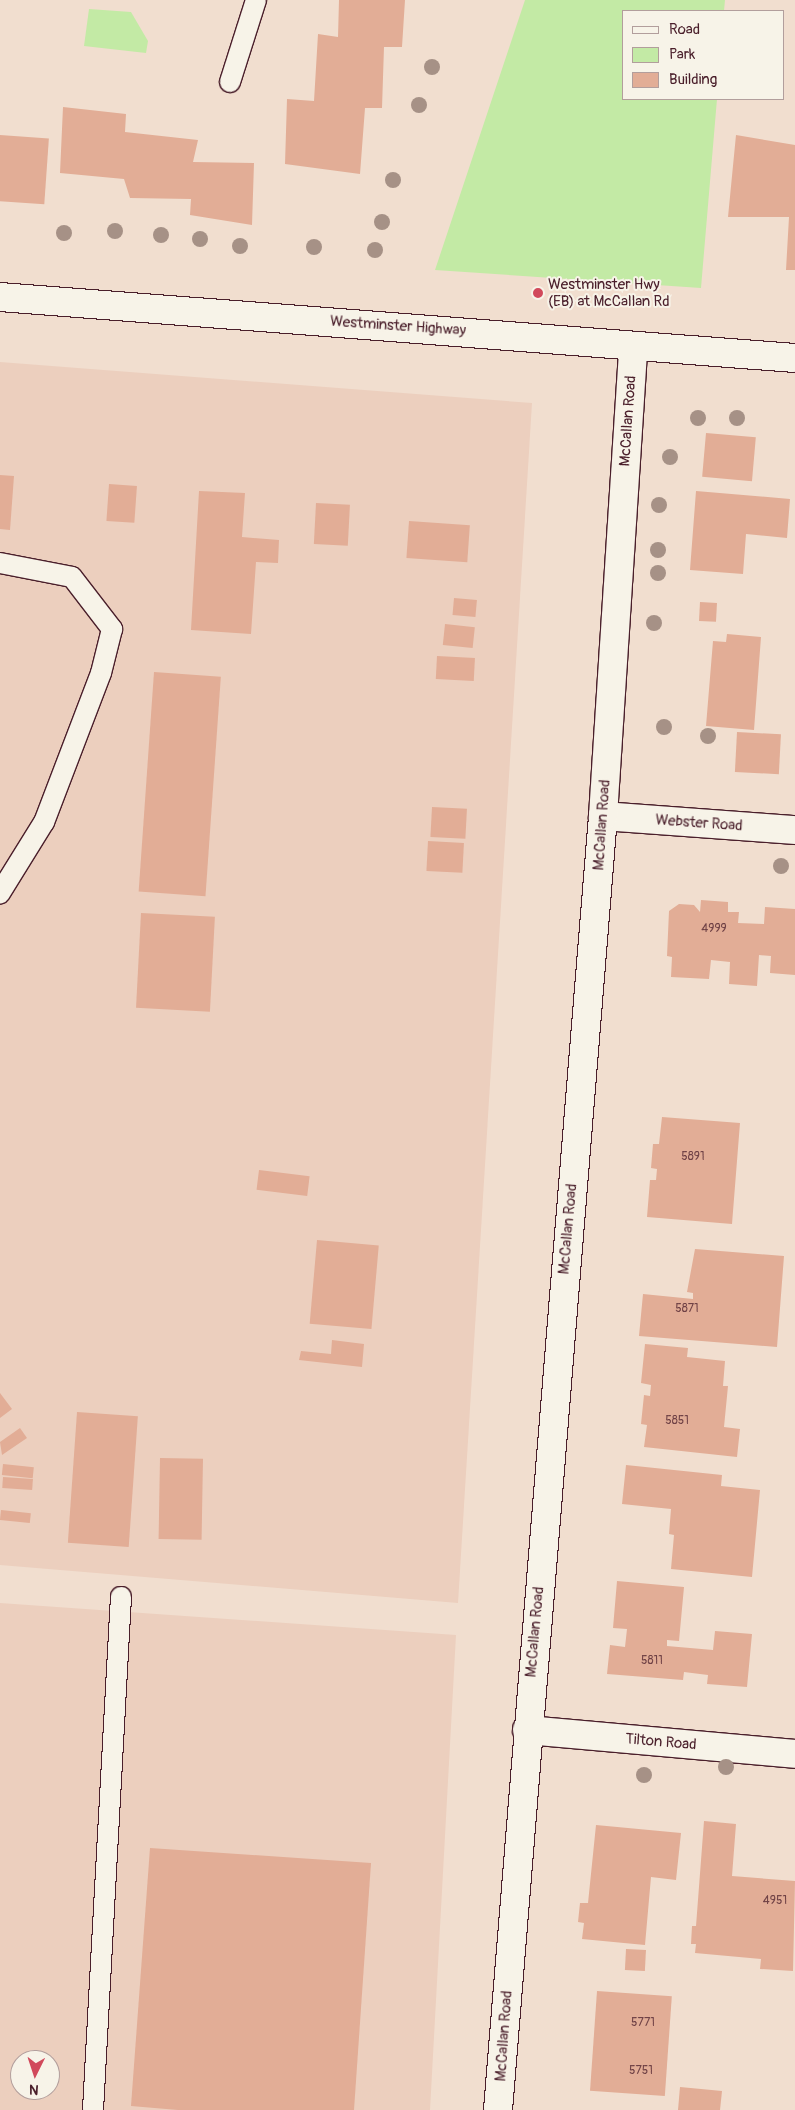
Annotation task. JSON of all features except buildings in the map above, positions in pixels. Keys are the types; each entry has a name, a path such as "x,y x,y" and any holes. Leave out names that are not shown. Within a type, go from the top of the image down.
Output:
{"street":[{"name":"Westminster Highway","path":"0,297 421,327 633,347 795,358"},
{"name":"McCallan Road","path":"498,2110 526,1730 603,816 633,347"},
{"name":"Webster Road","path":"603,816 795,830"},
{"name":"Tilton Road","path":"526,1730 795,1754"}],"lane":[{"path":"230,82 256,0"},
{"path":"0,563 72,578 112,630 101,673 44,822 0,893"},
{"path":"93,2110 121,1598"}],"shaded area":[{"path":"0,362 532,403 458,1603 0,1565"},
{"path":"0,1603 456,1635 430,2110 0,2110"}],"green space":[{"path":"525,0 725,0 724,10 622,10 622,100 717,100 701,288 435,270"},
{"path":"89,9 131,12 148,41 146,53 84,46"}],"place":[{"name":"Westminster Hwy (EB) at McCallan Rd","path":"538,293"}]}
